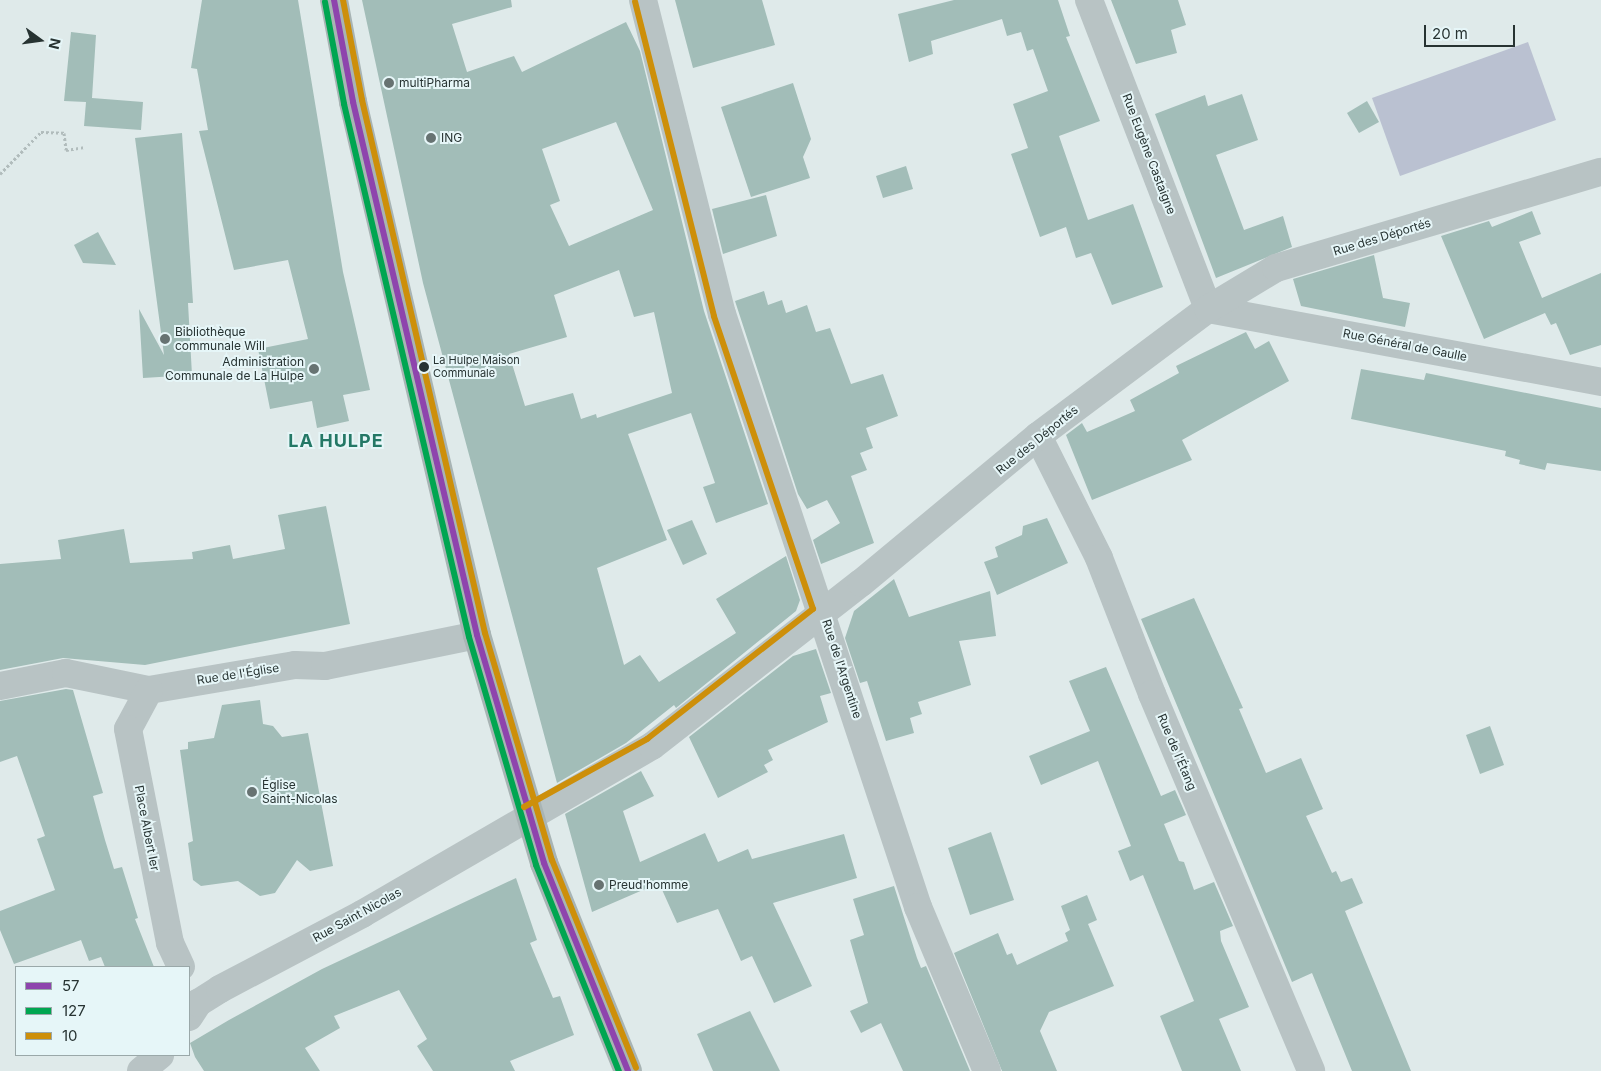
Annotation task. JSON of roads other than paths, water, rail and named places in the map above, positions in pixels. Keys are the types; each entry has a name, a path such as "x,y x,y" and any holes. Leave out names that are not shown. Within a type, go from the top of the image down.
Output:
{"main road":[{"path":"334,0 353,102 476,634 528,816 628,1071"}],"street":[{"name":"Rue de l'Argentine","path":"643,0 722,314 823,612 918,907 987,1071"},
{"name":"Rue Eugène Castaigne","path":"1090,0 1208,308"},
{"name":"Rue des Déportés","path":"528,816 652,746 823,612 1038,436 1208,308 1276,268 1601,172"},
{"name":"Rue Général de Gaulle","path":"1208,308 1601,382"},
{"name":"Rue de l'Étang","path":"1038,436 1099,558 1152,694 1311,1071"},
{"name":"Rue de l'Église","path":"0,686 66,673 149,690 295,665 325,666 476,634"},
{"name":"Place Albert Ier","path":"149,690 128,729 170,943 181,966"},
{"name":"Rue Saint Nicolas","path":"192,1001 362,914 528,816"},
{"path":"141,1071 159,1056"}],"place":[{"name":"multiPharma","path":"389,83"},
{"name":"ING","path":"431,138"},
{"name":"Bibliothèque communale Will","path":"165,339"},
{"name":"La Hulpe Maison Communale","path":"424,367"},
{"name":"Administration Communale de La Hulpe","path":"314,369"},
{"name":"Église Saint-Nicolas","path":"252,792"},
{"name":"Preud'homme","path":"599,885"}],"district":[{"name":"LA HULPE","path":"336,441"}]}
